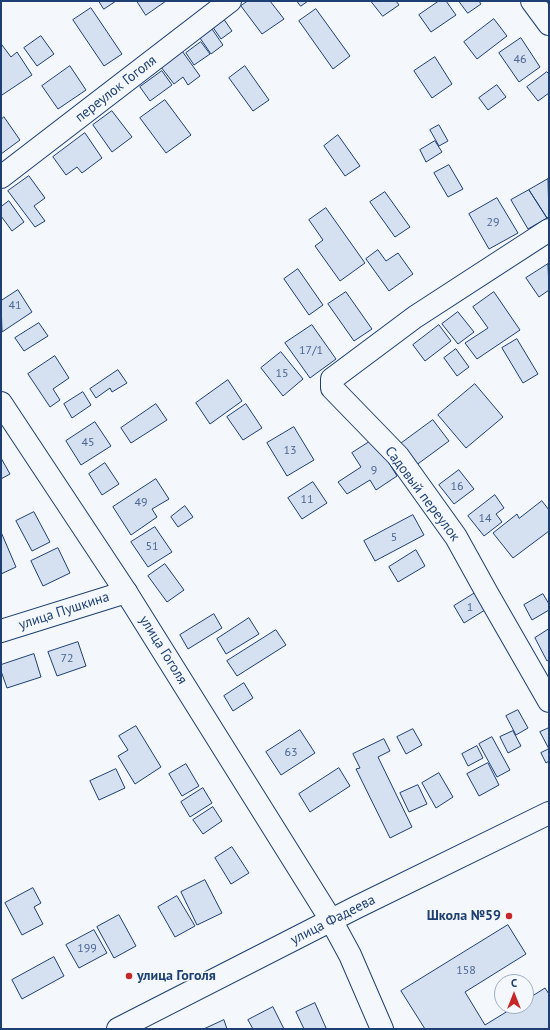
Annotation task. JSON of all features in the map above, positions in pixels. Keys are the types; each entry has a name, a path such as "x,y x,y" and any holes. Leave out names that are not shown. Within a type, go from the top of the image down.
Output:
{"street":[{"name":"переулок Гоголя","path":"1,177 230,1"},
{"path":"532,1 549,24"},
{"name":"Садовый переулок","path":"549,230 416,316 332,379 332,388 398,456 456,537 549,701"},
{"name":"улица Гоголя","path":"1,403 126,592 331,920 350,955 382,1029"},
{"name":"улица Пушкина","path":"1,631 126,592"},
{"name":"улица Фадеева","path":"118,1029 331,920 549,813"}],"building":[{"path":"99,1 116,1 104,9"},
{"path":"137,1 166,1 146,15"},
{"path":"248,1 270,1 284,19 262,34 241,6"},
{"path":"297,1 308,1 301,6"},
{"path":"371,1 396,1 399,5 383,16"},
{"path":"439,1 446,1 456,15 431,32 419,15"},
{"path":"459,1 479,1 481,4 468,13"},
{"path":"91,8 122,54 104,66 73,20"},
{"path":"316,9 350,56 333,69 299,21"},
{"path":"223,18 232,31 221,39 212,26"},
{"path":"494,19 507,36 477,59 464,42"},
{"path":"212,29 223,45 211,54 200,38"},
{"path":"41,36 54,54 37,66 24,48"},
{"path":"521,38 540,67 519,82 499,53"},
{"path":"201,42 210,54 194,65 186,53"},
{"path":"2,45 11,57 17,52 32,75 2,95 1,46"},
{"path":"182,51 200,76 188,85 183,77 174,84 161,67"},
{"path":"435,57 452,84 432,98 414,71"},
{"path":"70,66 86,90 58,109 42,86"},
{"path":"245,66 269,100 253,111 229,78"},
{"path":"162,71 172,85 150,101 140,87"},
{"path":"547,72 549,74 549,93 538,101 527,87"},
{"path":"497,85 506,97 488,110 479,98"},
{"path":"165,100 191,135 166,153 140,118"},
{"path":"112,111 132,137 112,152 93,125"},
{"path":"4,117 20,140 1,154 1,120"},
{"path":"439,125 448,141 439,146 430,130"},
{"path":"85,133 102,158 82,173 77,167 66,175 53,157"},
{"path":"338,135 360,166 345,176 324,146"},
{"path":"435,141 442,152 426,162 420,150"},
{"path":"449,165 463,189 448,197 434,173"},
{"path":"29,176 45,198 34,206 45,221 35,227 8,191"},
{"path":"548,179 549,217 547,218 529,190"},
{"path":"529,190 547,218 528,229 511,200"},
{"path":"385,192 410,227 395,237 370,202"},
{"path":"497,198 518,233 489,249 469,214"},
{"path":"9,201 24,222 12,231 1,216 1,207"},
{"path":"326,208 365,263 340,281 315,246 323,240 309,220"},
{"path":"378,250 386,261 398,253 413,274 389,291 366,259"},
{"path":"548,264 549,290 539,297 526,278"},
{"path":"298,269 323,305 309,315 284,279"},
{"path":"18,290 32,312 2,332 1,301"},
{"path":"346,292 372,329 354,341 328,304"},
{"path":"494,292 520,330 477,359 465,343 488,328 473,307"},
{"path":"458,312 474,332 458,344 442,324"},
{"path":"39,323 48,336 24,351 15,338"},
{"path":"312,325 336,359 310,378 285,343"},
{"path":"439,325 451,341 425,361 413,345"},
{"path":"517,339 538,374 523,383 502,348"},
{"path":"456,349 469,367 457,376 444,358"},
{"path":"281,352 303,379 283,396 261,368"},
{"path":"55,356 69,378 53,389 60,400 50,407 28,374"},
{"path":"118,370 127,383 112,392 110,388 96,398 90,389"},
{"path":"228,380 242,401 210,424 196,403"},
{"path":"475,384 503,417 466,448 438,415"},
{"path":"83,392 91,405 72,418 64,404"},
{"path":"156,404 167,420 131,443 121,428"},
{"path":"246,404 262,428 243,440 227,417"},
{"path":"433,420 449,441 415,466 399,445"},
{"path":"95,422 111,446 81,465 66,441"},
{"path":"294,427 314,460 287,476 267,443"},
{"path":"374,439 397,476 376,490 370,480 347,494 338,482 361,467 352,453"},
{"path":"1,458 10,474 1,479"},
{"path":"105,463 119,484 102,495 89,474"},
{"path":"459,470 474,489 454,504 439,485"},
{"path":"156,479 169,499 152,509 157,517 131,535 113,507"},
{"path":"313,482 327,503 302,519 288,498"},
{"path":"495,495 504,508 496,514 502,522 484,536 468,516"},
{"path":"542,501 549,510 549,531 513,558 493,533 517,514 519,518"},
{"path":"185,506 193,517 178,527 171,517"},
{"path":"34,512 50,542 32,551 16,521"},
{"path":"413,515 424,535 375,561 364,541"},
{"path":"155,527 172,552 148,567 131,542"},
{"path":"1,532 16,567 1,574"},
{"path":"58,548 70,573 43,586 31,561"},
{"path":"416,550 425,566 398,582 389,567"},
{"path":"165,564 184,590 167,602 148,576"},
{"path":"475,593 485,610 464,623 454,606"},
{"path":"543,594 549,604 549,610 532,620 524,605"},
{"path":"214,614 222,628 188,649 180,635"},
{"path":"249,618 259,634 226,654 217,639"},
{"path":"549,629 549,660 547,661 535,638"},
{"path":"276,630 286,645 237,676 227,661"},
{"path":"78,642 86,666 57,676 48,652"},
{"path":"34,654 41,677 7,688 1,671 1,665"},
{"path":"244,683 253,698 233,711 224,696"},
{"path":"518,710 528,728 516,735 506,716"},
{"path":"136,726 161,767 135,784 118,756 128,750 119,736"},
{"path":"549,728 549,749 540,732"},
{"path":"413,729 422,745 406,754 397,737"},
{"path":"300,730 315,753 281,775 266,752"},
{"path":"513,731 521,746 508,753 500,737"},
{"path":"492,737 510,770 497,777 479,744"},
{"path":"384,739 390,751 378,757 412,827 390,838 356,769 360,768 353,754"},
{"path":"477,746 483,758 468,766 462,754"},
{"path":"549,749 549,761 546,763 541,753"},
{"path":"488,763 499,785 479,796 467,774"},
{"path":"186,764 199,786 182,796 169,774"},
{"path":"339,768 350,786 310,812 299,794"},
{"path":"116,769 125,788 99,800 90,781"},
{"path":"439,773 453,797 436,808 422,783"},
{"path":"418,785 427,804 409,812 400,793"},
{"path":"203,788 212,803 190,817 181,802"},
{"path":"213,807 222,821 203,834 193,820"},
{"path":"232,847 249,873 231,884 215,858"},
{"path":"205,880 222,913 197,925 181,892"},
{"path":"33,888 41,903 34,907 43,924 22,935 5,903"},
{"path":"177,896 195,926 175,937 158,907"},
{"path":"119,915 136,946 114,958 97,927"},
{"path":"508,925 526,954 465,992 485,1025 503,1014 534,1014 534,995 545,988 549,994 549,1029 425,1029 401,991"},
{"path":"94,930 107,953 79,968 66,945"},
{"path":"54,957 64,976 22,999 12,980"},
{"path":"315,1003 326,1028 304,1029 296,1012"},
{"path":"273,1007 284,1029 253,1029 248,1020"},
{"path":"224,1020 227,1029 204,1029"}],"place":[{"name":"Школа №59","path":"509,916"},
{"name":"улица Гоголя","path":"129,976"}]}
